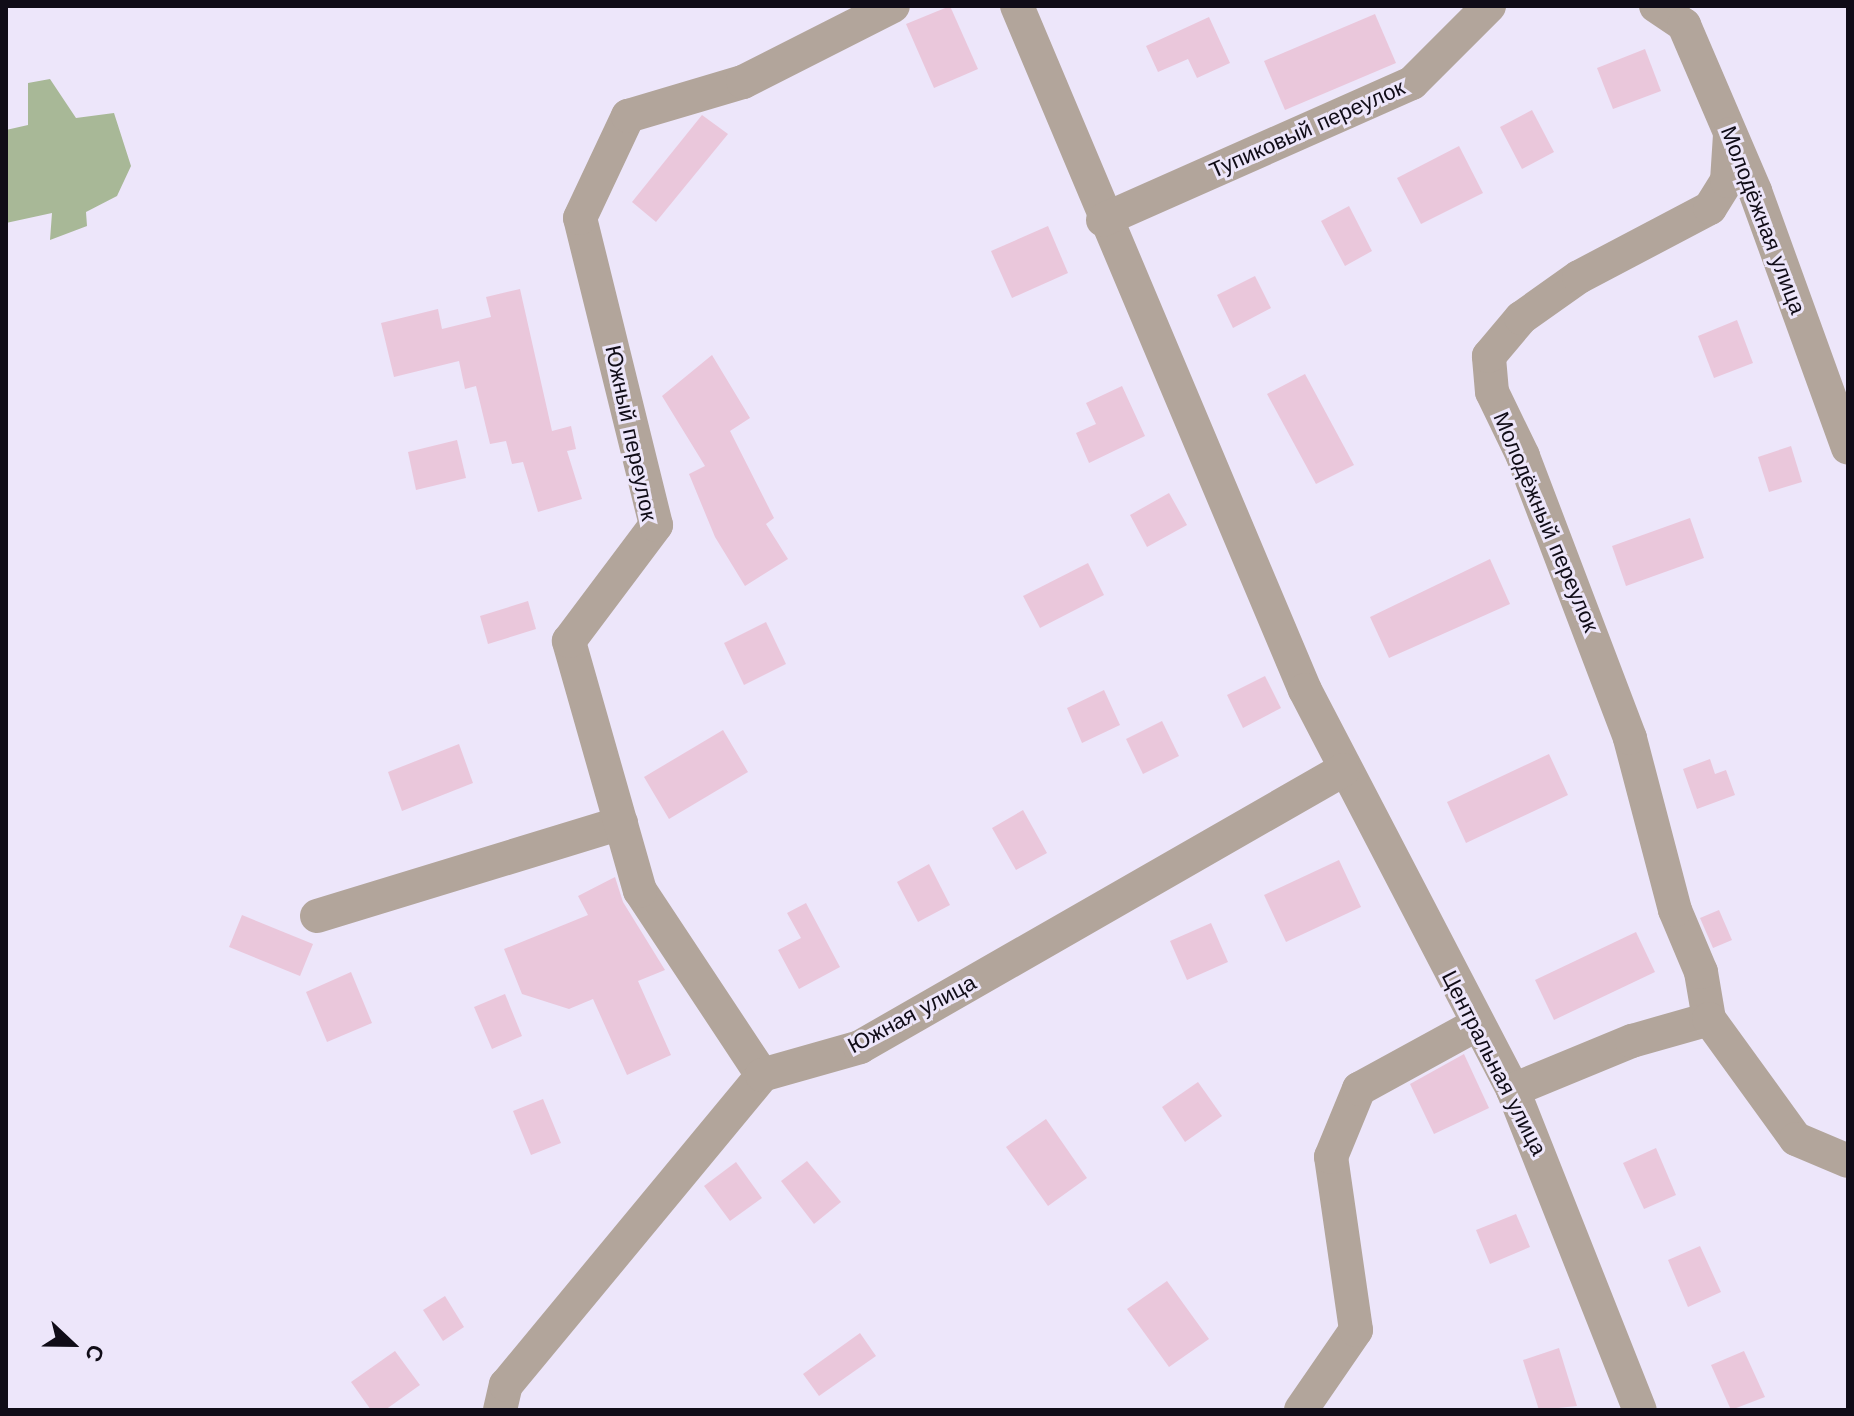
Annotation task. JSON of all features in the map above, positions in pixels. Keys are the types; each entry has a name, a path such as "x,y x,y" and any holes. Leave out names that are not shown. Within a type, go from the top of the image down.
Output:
{"street":[{"name":"Южный переулок","path":"762,1075 640,891 569,641 656,525 580,218 628,116 743,82 893,6"},
{"name":"Центральная улица","path":"1017,6 1103,220 1343,770 1513,1090 1640,1410"},
{"name":"Тупиковый переулок","path":"1103,220 1412,83 1489,6"},
{"name":"Молодёжная улица","path":"1656,6 1684,25 1730,134 1848,448"},
{"name":"Молодёжный переулок","path":"1709,1019 1701,972 1675,910 1630,738 1523,456 1492,392 1489,356 1521,318 1579,277 1710,208 1727,181 1730,134"},
{"name":"Южная улица","path":"762,1075 860,1047 1343,770"},
{"path":"317,916 621,823"},
{"path":"1513,1090 1632,1041 1709,1019 1796,1139 1848,1161"},
{"path":"1301,1410 1356,1330 1331,1157 1359,1089 1476,1025"},
{"path":"500,1410 506,1385 762,1075"}],"green space":[{"path":"50,79 76,118 114,113 131,166 117,196 86,212 87,226 50,240 52,213 6,223 6,130 28,125 28,83"}],"building":[{"path":"950,6 978,69 934,88 906,24"},
{"path":"1375,14 1396,63 1285,110 1264,61"},
{"path":"1209,17 1230,63 1197,78 1188,59 1158,72 1146,46"},
{"path":"1645,49 1661,91 1613,109 1597,68"},
{"path":"1532,110 1554,152 1522,169 1500,127"},
{"path":"702,115 728,134 656,222 632,202"},
{"path":"1459,146 1483,193 1421,224 1397,178"},
{"path":"1349,206 1372,251 1345,266 1321,221"},
{"path":"1048,226 1068,273 1012,298 991,251"},
{"path":"1255,276 1271,308 1233,328 1217,295"},
{"path":"520,289 552,431 571,426 576,449 567,451 582,499 538,512 523,462 512,464 506,441 490,444 476,386 465,389 459,361 394,377 381,323 438,309 442,329 491,317 486,297"},
{"path":"1737,320 1753,363 1714,378 1698,336"},
{"path":"712,355 750,418 730,431 774,518 766,524 788,559 745,586 715,537 689,474 705,466 662,396"},
{"path":"1305,374 1354,465 1316,484 1267,394"},
{"path":"1122,386 1145,436 1089,463 1076,433 1096,424 1086,403"},
{"path":"457,440 466,478 416,490 408,452"},
{"path":"1791,446 1802,482 1769,492 1758,457"},
{"path":"1169,493 1187,525 1147,547 1130,515"},
{"path":"1690,518 1704,558 1626,586 1612,546"},
{"path":"1490,559 1510,604 1389,658 1370,617"},
{"path":"1088,563 1104,595 1040,628 1023,596"},
{"path":"528,601 536,629 488,644 480,616"},
{"path":"766,622 786,664 744,685 724,643"},
{"path":"1265,676 1281,708 1243,728 1227,695"},
{"path":"1104,690 1120,725 1082,743 1067,708"},
{"path":"1162,721 1179,756 1143,774 1126,739"},
{"path":"723,730 748,772 669,819 644,777"},
{"path":"459,744 473,783 402,811 388,772"},
{"path":"1549,754 1568,795 1466,843 1447,802"},
{"path":"1710,759 1715,774 1726,770 1735,795 1697,809 1683,769"},
{"path":"1023,810 1047,853 1016,870 992,828"},
{"path":"1339,860 1361,907 1286,942 1264,895"},
{"path":"929,864 950,905 918,922 897,882"},
{"path":"615,877 623,902 665,970 638,981 671,1055 627,1075 593,999 569,1009 522,994 504,949 588,915 578,896"},
{"path":"806,903 840,967 799,989 778,950 801,938 787,913"},
{"path":"1719,910 1732,940 1713,948 1700,918"},
{"path":"242,915 313,944 300,976 229,947"},
{"path":"1211,923 1228,962 1187,980 1170,941"},
{"path":"1636,932 1655,972 1554,1020 1535,980"},
{"path":"351,972 372,1023 327,1042 306,992"},
{"path":"505,994 522,1036 492,1049 474,1007"},
{"path":"1464,1054 1489,1108 1434,1134 1410,1084"},
{"path":"1198,1082 1222,1116 1185,1142 1162,1107"},
{"path":"543,1099 561,1143 531,1155 513,1111"},
{"path":"1046,1119 1087,1178 1048,1206 1006,1147"},
{"path":"1656,1148 1676,1195 1644,1209 1623,1163"},
{"path":"807,1161 841,1202 814,1224 781,1181"},
{"path":"736,1162 762,1198 730,1221 704,1186"},
{"path":"1516,1214 1530,1247 1490,1264 1476,1230"},
{"path":"1700,1246 1721,1292 1688,1307 1668,1260"},
{"path":"1167,1281 1209,1339 1169,1367 1127,1309"},
{"path":"445,1296 464,1327 443,1341 423,1310"},
{"path":"860,1333 876,1356 819,1396 803,1374"},
{"path":"1559,1348 1577,1406 1539,1410 1523,1360"},
{"path":"395,1351 420,1385 385,1410 371,1410 351,1382"},
{"path":"1744,1351 1765,1397 1731,1410 1711,1365"}]}
